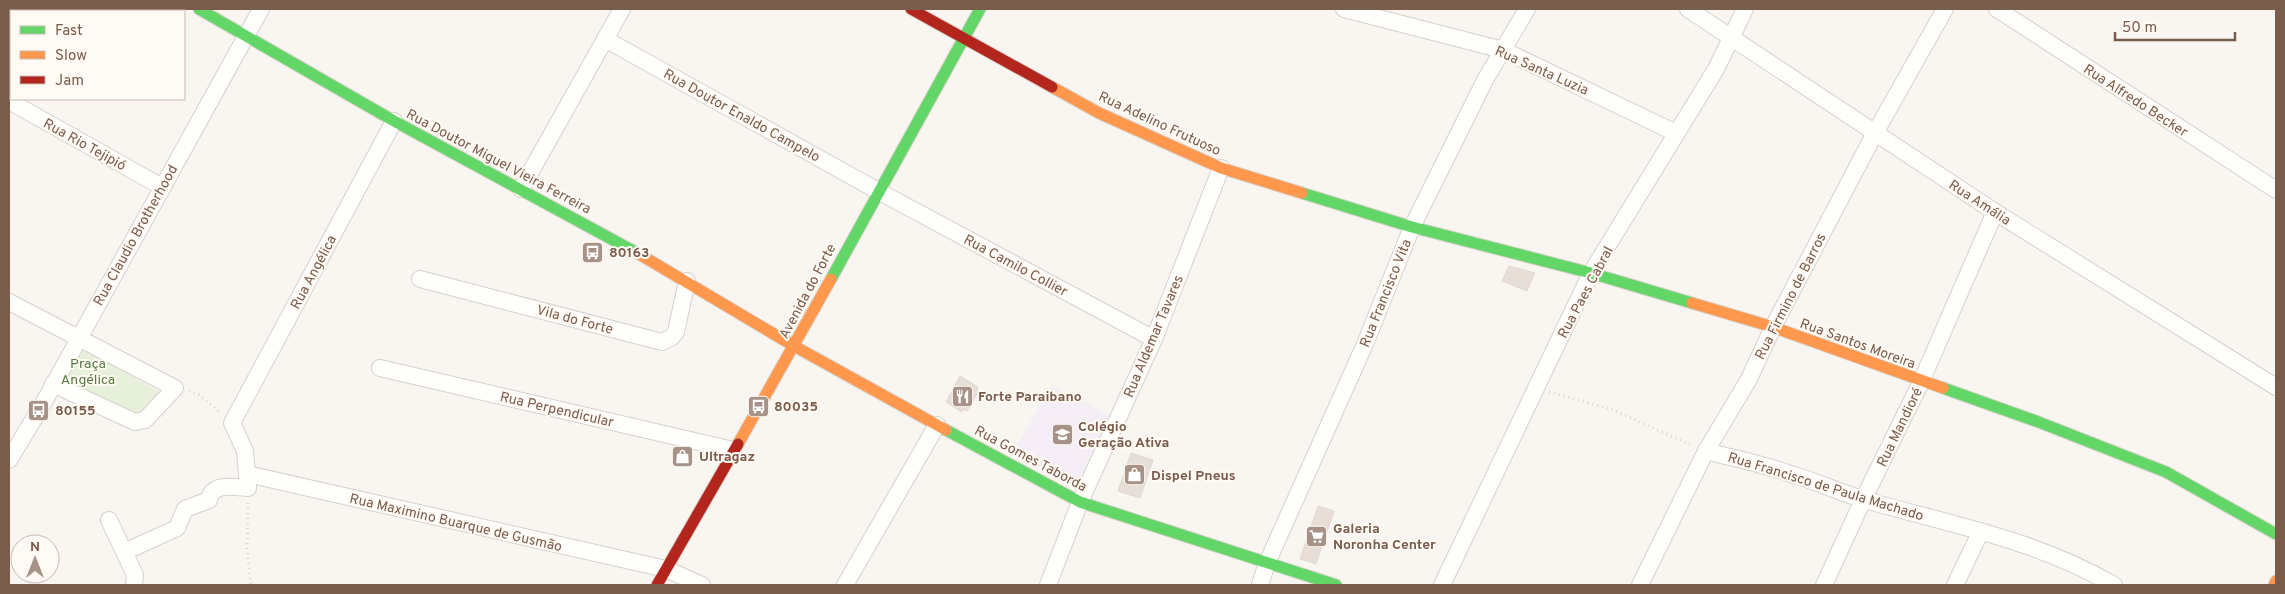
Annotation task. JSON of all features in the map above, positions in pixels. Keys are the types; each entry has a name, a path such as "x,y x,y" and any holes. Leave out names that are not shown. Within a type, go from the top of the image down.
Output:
{"street":[{"name":"Rua Doutor Miguel Vieira Ferreira","path":"199,9 394,121 522,189 687,281 789,343"},
{"name":"Rua Claudio Brotherhood","path":"9,460 261,9"},
{"path":"522,189 622,9"},
{"name":"Rua Adelino Frutuoso","path":"911,9 1099,113 1221,168 1412,227"},
{"name":"Avenida do Forte","path":"657,585 733,450 789,343 980,9"},
{"name":"Rua Santa Luzia","path":"1344,9 1503,50 1676,134"},
{"name":"Rua Francisco Vita","path":"1260,585 1267,563 1365,344 1412,227 1486,80 1526,9"},
{"name":"Rua Amália","path":"1688,9 1732,36 1875,134 1994,212 2276,387"},
{"name":"Rua Paes Cabral","path":"1442,585 1591,273 1716,69 1745,9"},
{"name":"Rua Firmino de Barros","path":"1640,585 1706,451 1749,379 1773,328 1875,134 1945,9"},
{"name":"Rua Alfredo Becker","path":"1997,9 2276,190"},
{"name":"Rua Doutor Enaldo Campelo","path":"605,39 878,190"},
{"name":"Rua Rio Tejipió","path":"9,101 162,186"},
{"name":"Rua Angélica","path":"232,423 394,121"},
{"name":"Rua Aldemar Tavares","path":"1048,585 1080,502 1154,339 1221,168"},
{"name":"Rua Camilo Collier","path":"878,190 1154,339"},
{"name":"Rua Mandioré","path":"1824,585 1921,382 1994,212"},
{"name":"Rua Santos Moreira","path":"1412,227 1591,273 1773,328 1921,382 2036,421 2166,472 2276,534"},
{"name":"Vila do Forte","path":"420,279 662,342 672,337 676,332 687,281"},
{"path":"9,302 77,339 175,388 146,420 134,422 53,384"},
{"name":"Rua Gomes Taborda","path":"789,343 1049,487 1080,502 1336,585"},
{"name":"Rua Perpendicular","path":"380,368 733,450"},
{"path":"232,423 242,442 248,481"},
{"path":"845,585 937,425"},
{"name":"Rua Francisco de Paula Machado","path":"1706,451 1787,472 1863,500 2034,547 2083,567 2114,585"},
{"name":"Rua Maximino Buarque de Gusmão","path":"124,552 177,528 185,509 209,500 213,490 234,487 248,481 666,569 702,585"},
{"path":"109,520 134,575 134,585"},
{"path":"1955,585 1981,531"},
{"path":"2274,585 2276,581"}],"path":[{"path":"175,388 199,395 232,423"},
{"path":"1537,388 1611,409 1706,451"},
{"path":"248,481 247,549 251,585"}],"shaded area":[{"name":"Colégio Geração Ativa","path":"1052,386 1109,415 1080,479 1071,482 1012,453"}],"green space":[{"name":"Praça Angélica","path":"79,350 89,352 163,394 140,419 68,380 66,377"}],"building":[{"path":"1509,266 1535,273 1527,291 1502,281"},
{"name":"Forte Paraibano","path":"960,376 978,387 979,390 967,411 963,409 962,412 946,402"},
{"name":"Dispel Pneus","path":"1131,453 1153,460 1140,498 1118,491"},
{"name":"Galeria Noronha Center","path":"1318,506 1334,511 1316,564 1300,559"}],"traffic: fast":[{"path":"199,9 394,121 639,254"},
{"path":"831,279 980,9"},
{"path":"1302,193 1412,227 1591,273 1692,303"},
{"path":"1943,388 2036,421 2166,472 2276,534"},
{"path":"946,430 1080,502 1336,585"}],"traffic: slow":[{"path":"1052,87 1099,113 1221,168 1302,193"},
{"path":"639,254 794,346 946,430"},
{"path":"738,444 831,279"},
{"path":"1692,303 1773,327 1943,388"},
{"path":"2274,585 2276,581"}],"traffic: jam":[{"path":"911,9 1052,87"},
{"path":"657,585 738,444"}],"place":[{"name":"80163","path":"593,252"},
{"name":"Forte Paraibano","path":"962,396"},
{"name":"80035","path":"758,406"},
{"name":"80155","path":"39,410"},
{"name":"Colégio Geração Ativa","path":"1062,434"},
{"name":"Ultragaz","path":"683,456"},
{"name":"Dispel Pneus","path":"1135,475"},
{"name":"Galeria Noronha Center","path":"1317,536"}]}
